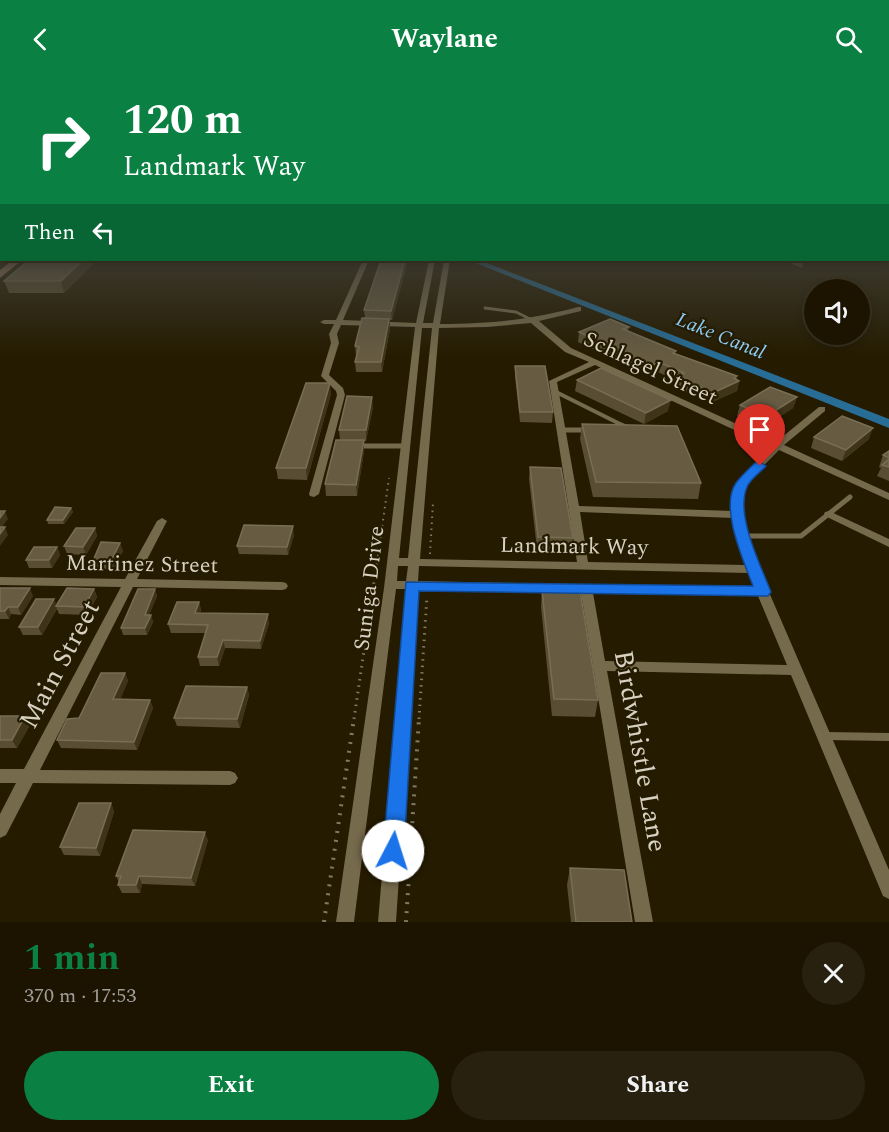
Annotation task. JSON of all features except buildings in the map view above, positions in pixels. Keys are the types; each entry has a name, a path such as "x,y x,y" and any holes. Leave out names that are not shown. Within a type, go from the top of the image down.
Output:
{"street":[{"path":"314,494 341,395 340,390 325,375 335,343 333,334 358,277"},
{"name":"Suniga Drive","path":"345,922 391,585 419,324 428,277"},
{"name":"Suniga Drive","path":"387,922 398,804 414,562 436,324 444,277"},
{"path":"324,322 506,325 555,318 578,309"},
{"name":"Schlagel Street","path":"534,321 568,350 594,363 889,497"},
{"path":"583,566 553,381 594,363"},
{"path":"822,409 776,447 741,486 739,514 742,536 753,568 889,890"},
{"path":"574,509 739,514"},
{"path":"829,514 889,543"},
{"name":"Main Street","path":"0,830 162,521"},
{"name":"Landmark Way","path":"393,562 753,568"},
{"name":"Martinez Street","path":"0,581 282,586"},
{"name":"Landmark Way","path":"391,585 763,592"},
{"name":"Birdwhistle Lane","path":"586,589 644,922"},
{"path":"601,666 797,670"},
{"path":"0,776 230,778"}],"lane":[{"path":"485,308 516,312 534,321"},
{"path":"554,391 633,431 621,431"},
{"path":"561,430 597,430"},
{"path":"327,446 338,446"},
{"path":"350,446 406,446"},
{"path":"742,536 801,536 850,496"},
{"path":"824,736 889,737"}],"path":[{"path":"324,922 389,477"}],"waterway":[{"name":"Lake Canal","path":"516,277 889,424"}],"route":[{"path":"393,851 412,585 763,592 742,536 738,508 741,486 760,466"}]}
